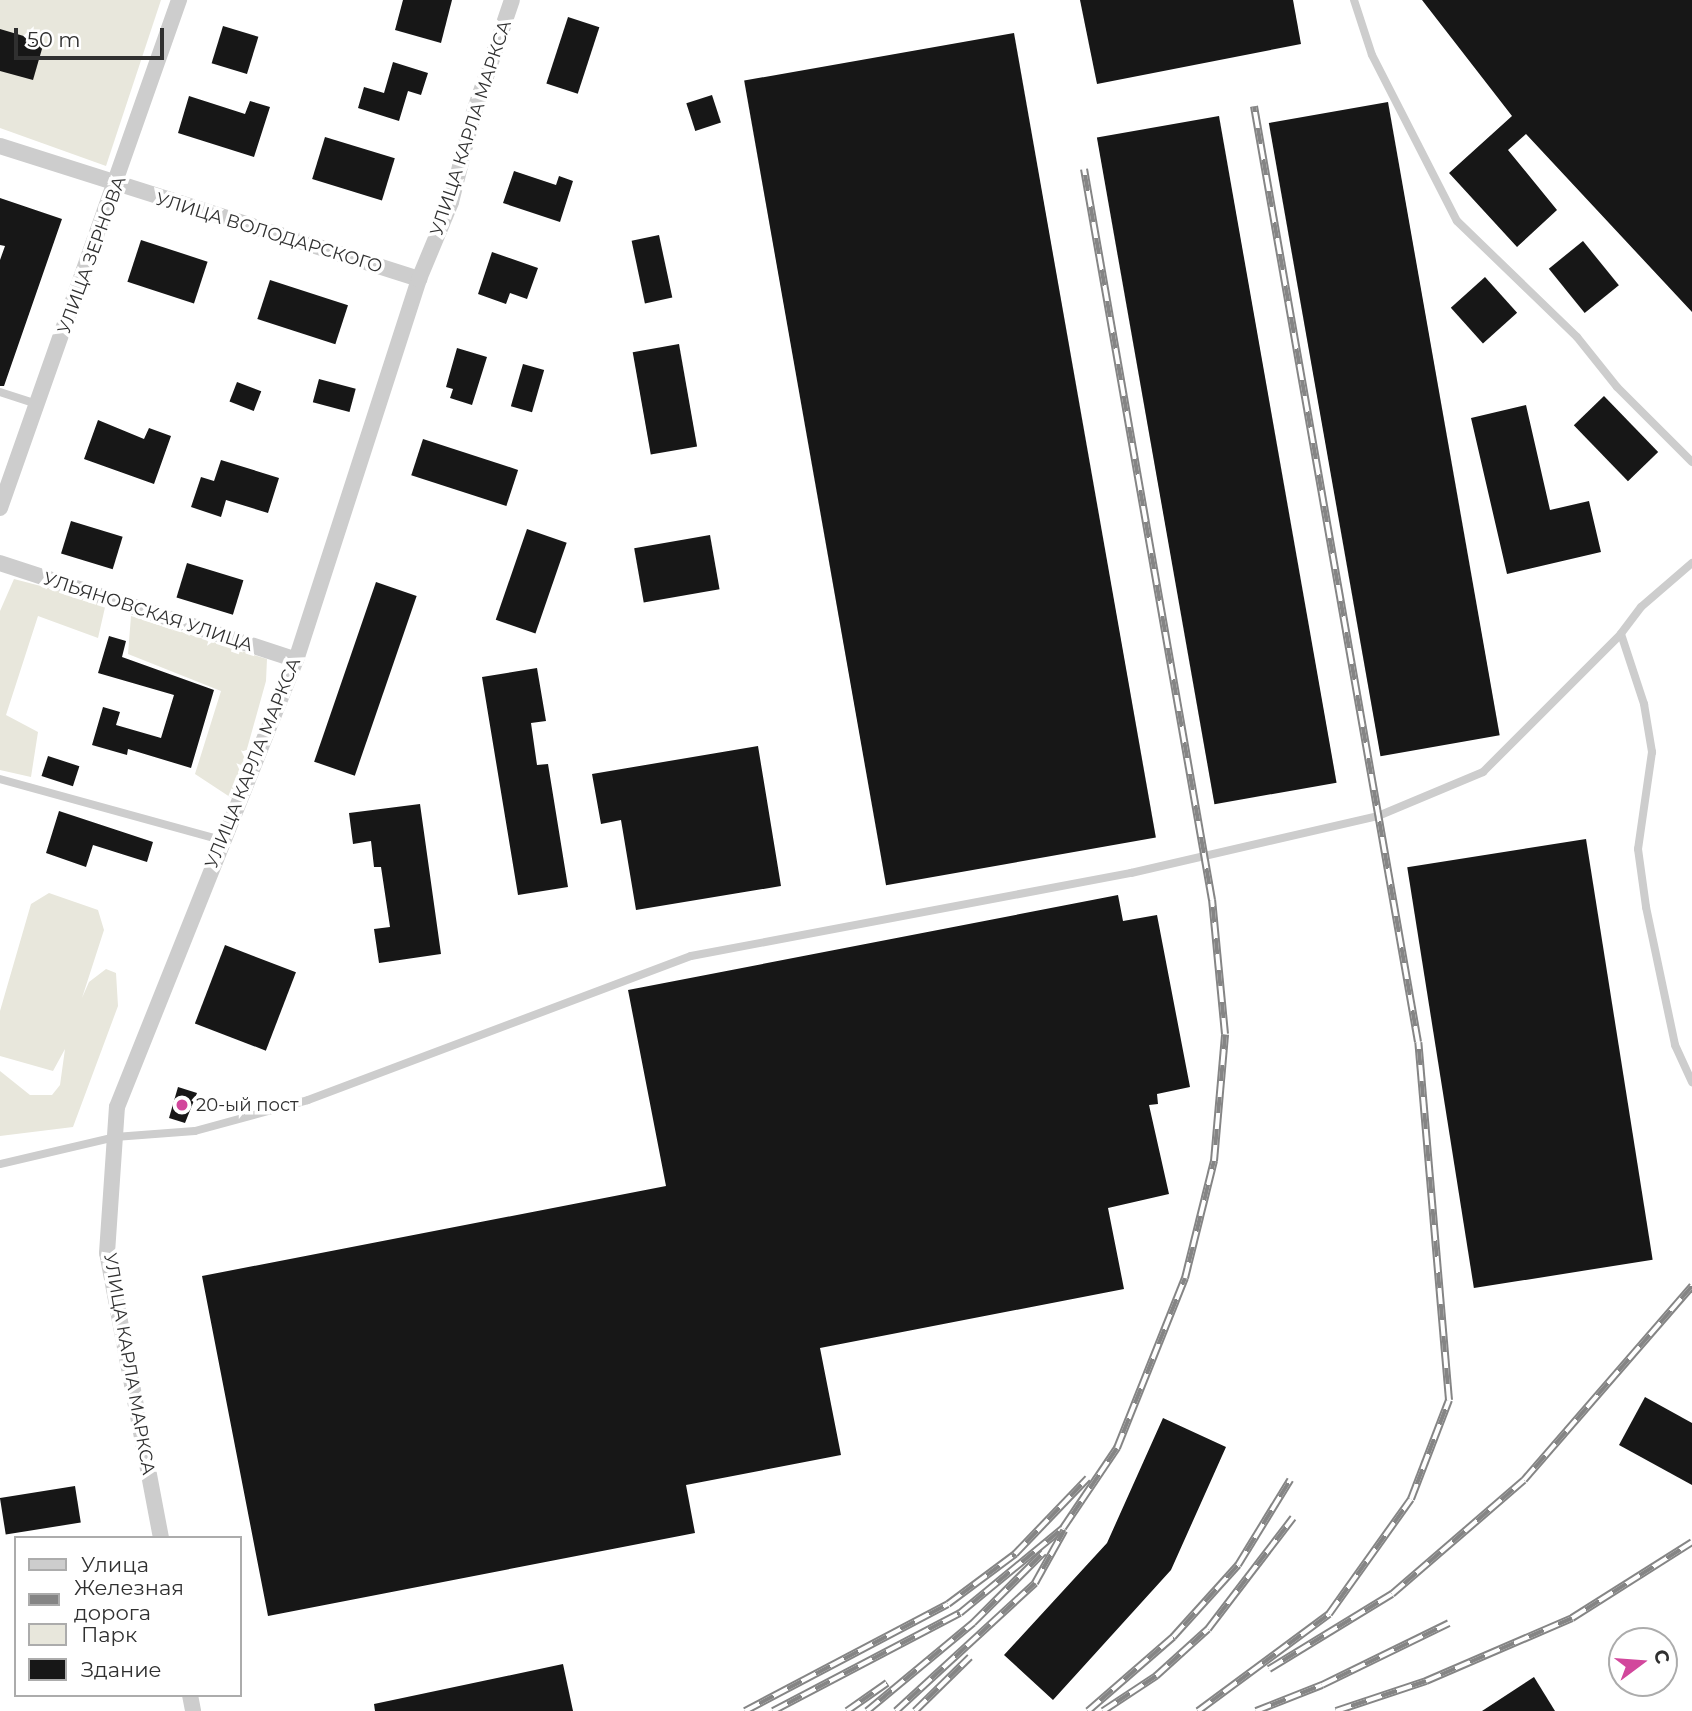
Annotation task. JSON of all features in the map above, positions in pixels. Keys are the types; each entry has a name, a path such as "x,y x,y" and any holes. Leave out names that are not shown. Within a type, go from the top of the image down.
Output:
{"street":[{"name":"УЛИЦА ЗЕРНОВА","path":"0,508 4,485 38,404 117,187 180,0"},
{"name":"УЛИЦА КАРЛА МАРКСА","path":"161,1536 107,1253 117,1107 221,840 296,660 419,279 451,202 473,115 512,0"},
{"name":"УЛИЦА ВОЛОДАРСКОГО","path":"0,146 117,187 419,279"},
{"name":"УЛЬЯНОВСКАЯ УЛИЦА","path":"0,563 296,660"}],"lane":[{"path":"1354,0 1372,55 1457,221 1577,337 1617,387 1692,462"},
{"path":"0,392 38,404"},
{"path":"0,1164 115,1138 195,1131 308,1100 691,956 1131,873 1378,816 1483,772 1621,634 1641,607 1692,564"},
{"path":"1621,634 1644,704 1652,752 1638,849 1646,907 1675,1045 1692,1082"},
{"path":"0,779 221,840"}],"green space":[{"path":"0,0 161,0 106,166 0,128"},
{"path":"14,579 106,603 98,638 38,616 6,715 38,732 31,777 0,770 0,611"},
{"path":"131,616 267,659 266,681 233,799 195,774 221,691 128,654"},
{"path":"49,893 98,910 104,930 82,998 89,982 106,969 116,973 118,1006 73,1127 0,1136 0,1071 30,1095 52,1095 60,1085 65,1049 53,1071 0,1056 0,1011 31,904"}],"building":[{"path":"403,0 452,0 441,43 395,30"},
{"path":"1080,0 1293,0 1301,44 1097,84"},
{"path":"1422,0 1692,0 1692,312 1526,134 1508,150 1557,210 1517,247 1449,173 1512,116"},
{"path":"568,17 599,27 578,94 546,84"},
{"path":"223,26 258,37 247,74 212,63"},
{"path":"0,29 44,42 33,80 0,71"},
{"path":"1014,33 1156,838 886,885 744,81"},
{"path":"393,62 428,73 421,95 408,91 399,121 358,108 364,87 384,93"},
{"path":"712,95 721,123 695,131 686,103"},
{"path":"189,96 245,114 250,101 270,107 254,157 178,133"},
{"path":"1388,102 1500,735 1380,756 1269,123"},
{"path":"1219,116 1337,783 1214,804 1097,138"},
{"path":"325,137 395,158 382,200 312,179"},
{"path":"514,171 556,185 559,176 573,181 560,222 503,203"},
{"path":"0,198 62,219 4,386 0,386 0,260 5,246 0,245"},
{"path":"659,235 672,298 645,303 632,241"},
{"path":"141,240 208,262 194,303 127,282"},
{"path":"1583,241 1619,285 1585,313 1549,269"},
{"path":"492,252 538,268 527,299 510,293 506,304 478,294"},
{"path":"1485,277 1517,313 1483,343 1451,308"},
{"path":"270,280 348,305 335,344 257,319"},
{"path":"679,344 697,446 651,455 633,352"},
{"path":"457,348 487,357 472,405 450,398 453,389 446,387"},
{"path":"523,364 544,370 532,412 511,406"},
{"path":"319,379 356,389 349,412 313,402"},
{"path":"237,382 261,391 254,411 229,402"},
{"path":"1604,396 1658,452 1628,481 1574,425"},
{"path":"1526,405 1550,510 1589,501 1601,552 1507,574 1471,418"},
{"path":"98,420 144,439 149,428 171,436 154,484 84,459"},
{"path":"423,439 518,470 506,506 411,475"},
{"path":"221,460 279,478 268,513 226,500 221,517 191,507 201,477 214,481"},
{"path":"71,521 123,537 113,569 61,554"},
{"path":"527,529 567,543 535,633 496,620"},
{"path":"710,535 720,589 644,603 634,548"},
{"path":"187,563 243,580 233,615 176,597"},
{"path":"376,582 417,596 355,776 314,762"},
{"path":"109,636 126,641 122,657 214,690 191,768 128,749 127,755 92,745 103,707 120,712 116,725 161,738 174,695 98,673"},
{"path":"537,668 546,721 531,723 537,765 548,764 568,887 518,895 482,677"},
{"path":"758,746 781,886 636,910 621,820 601,824 592,774"},
{"path":"48,756 79,766 73,786 42,776"},
{"path":"420,804 441,954 379,963 374,929 390,927 381,867 374,867 371,841 353,844 349,813"},
{"path":"59,811 153,842 147,862 93,845 86,867 46,853"},
{"path":"1586,839 1653,1260 1474,1288 1407,867"},
{"path":"1118,895 1123,921 1157,915 1190,1087 1157,1094 1158,1104 1149,1105 1169,1194 1108,1208 1124,1289 820,1348 841,1455 686,1485 695,1533 268,1616 202,1276 666,1186 628,990"},
{"path":"225,945 296,972 266,1051 195,1023"},
{"name":"20-ый пост","path":"178,1087 197,1093 185,1123 169,1118"},
{"path":"1645,1397 1692,1423 1692,1485 1619,1445"},
{"path":"1163,1418 1226,1447 1171,1570 1053,1700 1004,1655 1107,1543"},
{"path":"75,1486 81,1523 6,1534 0,1498"},
{"path":"563,1664 573,1711 375,1711 374,1704"},
{"path":"1534,1677 1555,1711 1482,1711"}],"railway":[{"path":"1198,1711 1329,1614 1411,1499 1449,1400 1418,1042 1254,106"},
{"path":"773,1711 960,1613 1063,1528 1117,1448 1185,1278 1214,1161 1225,1034 1212,900 1084,169"},
{"path":"1269,1669 1392,1594 1524,1480 1692,1286"},
{"path":"745,1711 948,1604 1015,1554 1088,1478"},
{"path":"1088,1711 1173,1637 1238,1565 1290,1480"},
{"path":"1103,1711 1156,1676 1208,1629 1293,1518"},
{"path":"896,1711 1035,1583 1064,1531"},
{"path":"1336,1711 1426,1681 1572,1618 1692,1542"},
{"path":"867,1711 973,1623 1044,1552"},
{"path":"1256,1711 1322,1685 1449,1623"},
{"path":"915,1711 970,1657"},
{"path":"847,1711 887,1683"}],"place":[{"name":"20-ый пост","path":"182,1105"}]}
